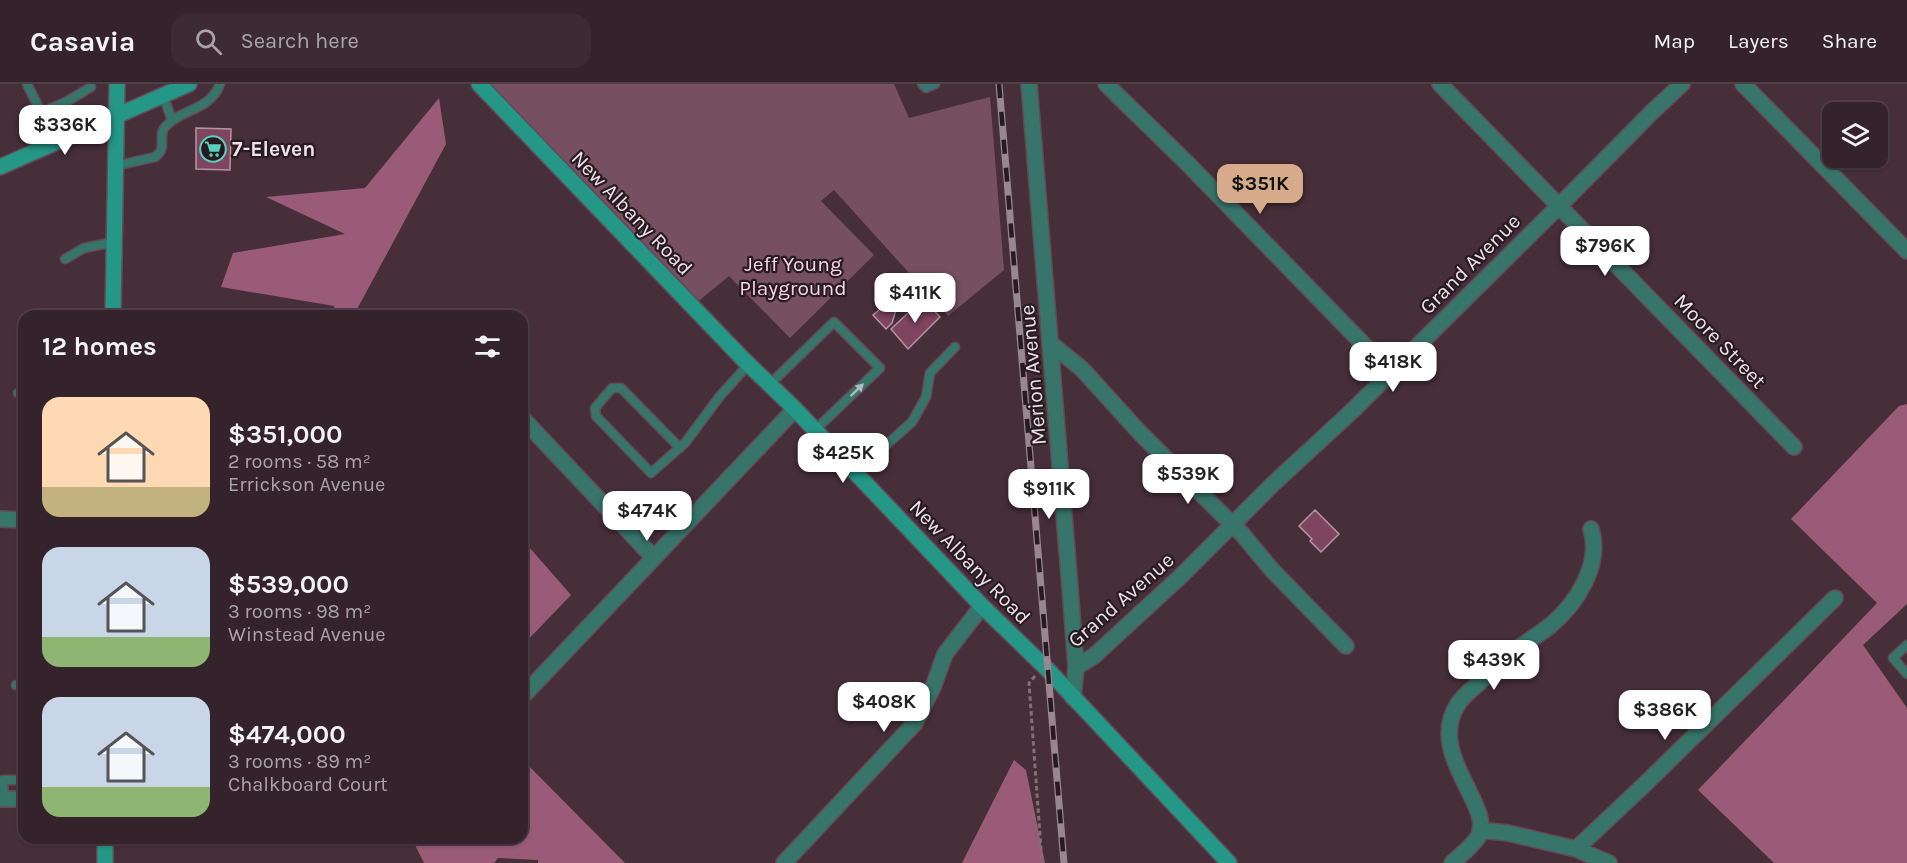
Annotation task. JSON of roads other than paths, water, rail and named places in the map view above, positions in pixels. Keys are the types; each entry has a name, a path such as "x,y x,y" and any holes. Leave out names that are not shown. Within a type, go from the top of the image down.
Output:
{"main road":[{"path":"113,310 117,84"},
{"path":"0,167 189,84"},
{"name":"New Albany Road","path":"479,84 748,365 795,409 982,606 1043,666 1228,863"},
{"path":"105,844 105,863"}],"street":[{"name":"Merion Avenue","path":"1029,84 1062,467 1076,668 1073,698"},
{"path":"1106,84 1392,371"},
{"name":"Moore Street","path":"1440,84 1794,447"},
{"name":"Grand Avenue","path":"1076,668 1106,646 1392,371 1682,84"},
{"path":"1743,84 1907,251"},
{"path":"1050,343 1082,369 1141,434 1262,556 1272,570 1346,646"},
{"path":"528,691 795,409"},
{"path":"528,424 654,558"},
{"path":"0,519 18,520"},
{"path":"1452,863 1479,836 1480,830 1479,812 1455,763 1450,735 1451,720 1457,705 1508,656 1553,624 1579,592 1590,573 1595,549 1591,529"},
{"path":"1576,849 1835,598"},
{"path":"784,863 915,723 933,687 945,654 982,606"},
{"path":"2,799 18,799"},
{"path":"1480,830 1508,833 1576,849 1609,863"}],"lane":[{"path":"27,84 56,142"},
{"path":"116,166 156,157 161,150 162,132 172,120 204,104 214,95 220,84"},
{"path":"922,84 926,88 935,84"},
{"path":"41,112 66,102 92,87"},
{"path":"163,95 172,120"},
{"path":"65,259 84,248 114,242"},
{"path":"769,385 834,322 880,368 815,430"},
{"path":"855,473 912,422 926,397 930,373 955,347"},
{"path":"680,448 621,388 612,388 595,408 596,416 651,473 680,448 720,396 748,365"},
{"path":"1907,645 1893,658 1907,674"},
{"path":"2,799 3,780 18,780"}],"railway":[{"path":"999,84 1064,863"}],"place":[{"name":"7-Eleven","path":"213,149"}],"park label":[{"name":"Jeff Young Playground","path":"793,276"}]}
